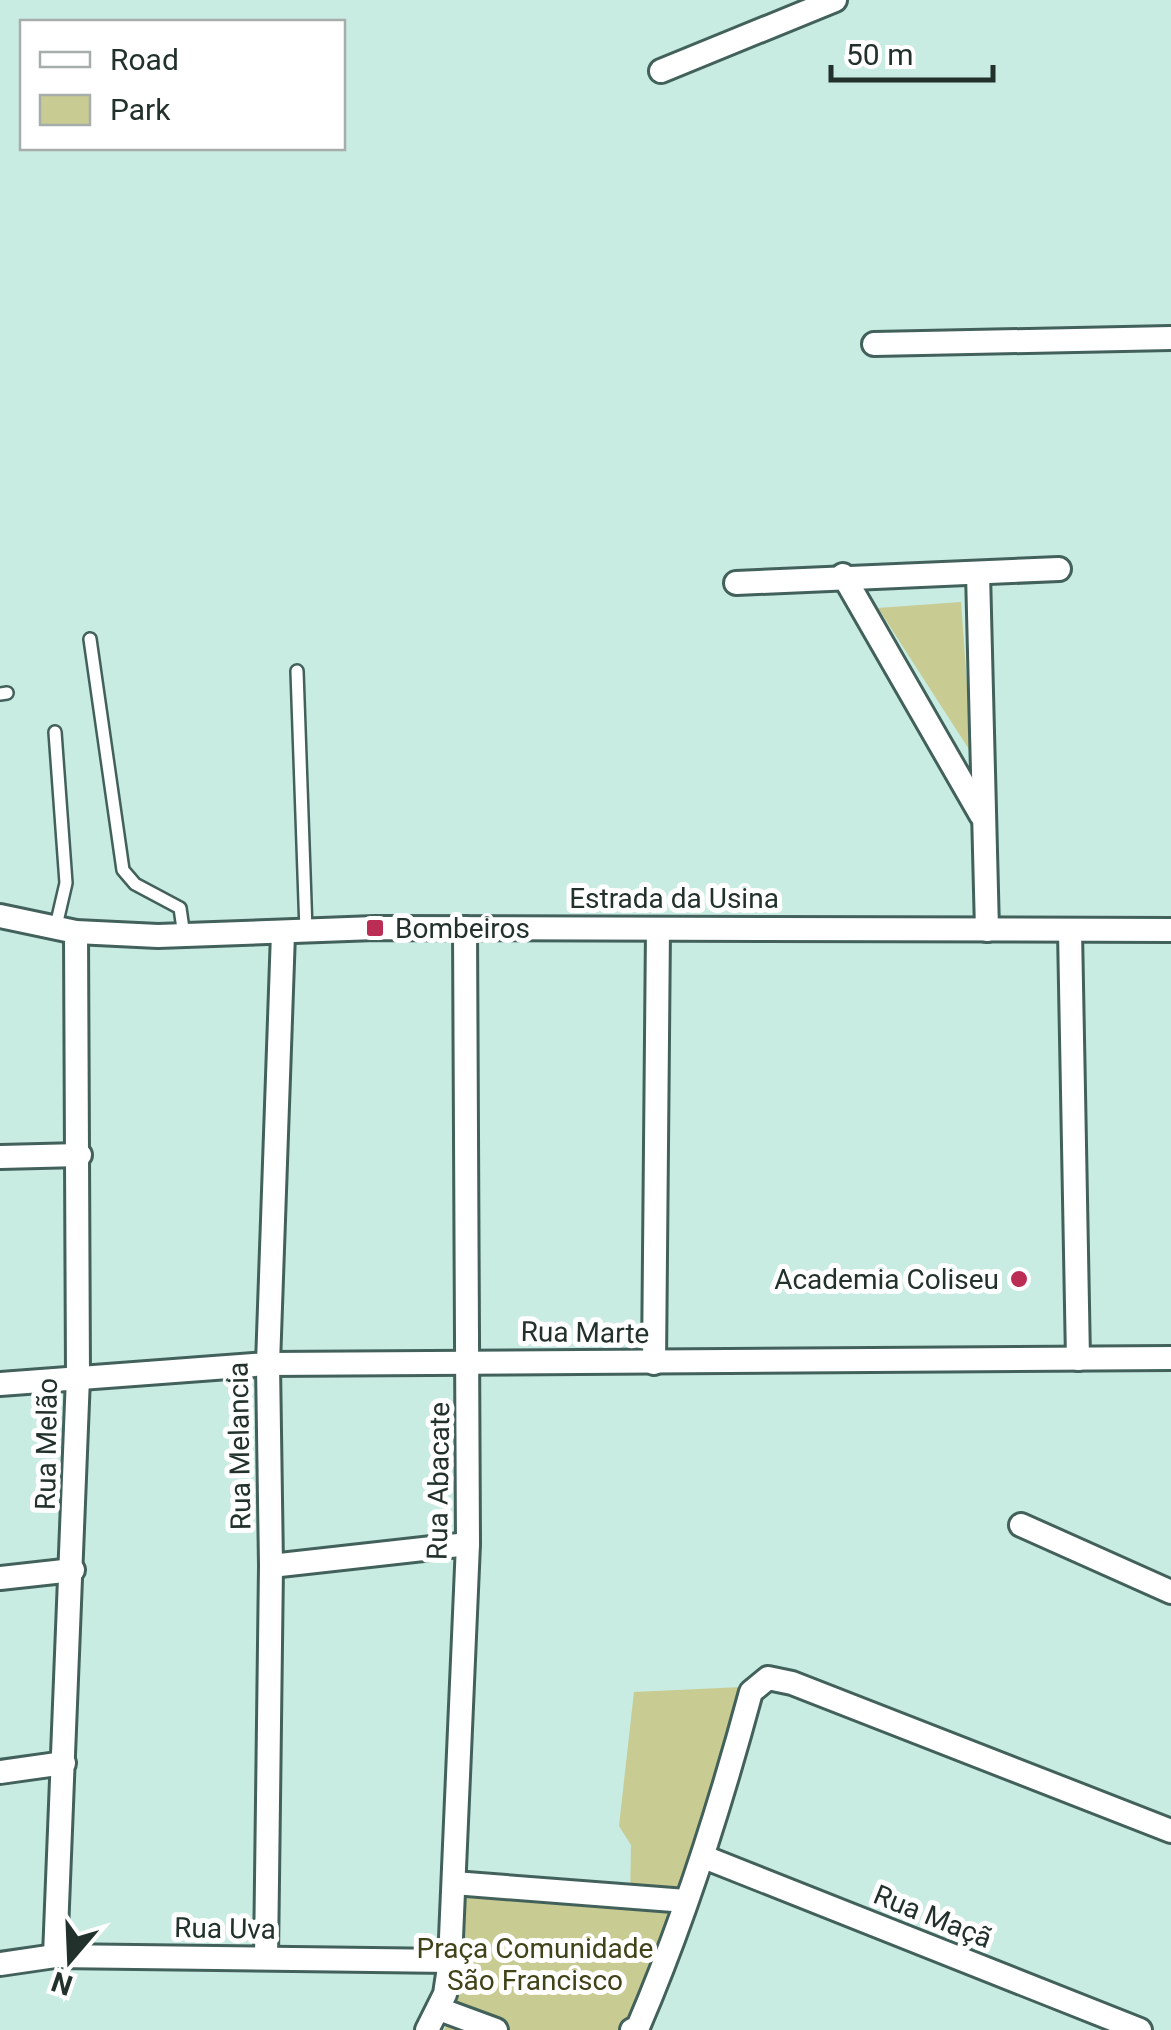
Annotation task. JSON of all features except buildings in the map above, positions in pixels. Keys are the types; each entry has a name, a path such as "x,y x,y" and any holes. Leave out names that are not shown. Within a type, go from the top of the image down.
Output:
{"street":[{"path":"660,71 836,0"},
{"path":"874,344 1171,338"},
{"path":"736,583 843,575 1059,569"},
{"path":"978,573 987,930"},
{"path":"843,575 982,816"},
{"name":"Estrada da Usina","path":"0,916 66,929 184,936 465,928 1171,930"},
{"name":"Rua Abacate","path":"433,2020 450,1961 468,1544 465,928"},
{"path":"654,1363 658,928"},
{"name":"Rua Melão","path":"54,1956 78,1377 80,1155 66,929"},
{"path":"1070,931 1078,1358"},
{"name":"Rua Melancia","path":"266,1958 268,1364 294,932"},
{"path":"0,1157 80,1155"},
{"name":"Rua Marte","path":"0,1384 268,1364 1171,1358"},
{"path":"1020,1525 1171,1592"},
{"path":"270,1566 468,1544"},
{"path":"0,1578 73,1570"},
{"path":"637,2029 704,1857 751,1692 768,1678 792,1683 1171,1831"},
{"path":"0,1772 64,1763"},
{"name":"Rua Maçã","path":"704,1857 1140,2030"},
{"path":"454,1884 686,1901"},
{"name":"Rua Uva","path":"0,1964 54,1956 450,1961"},
{"path":"433,2020 496,2030"}],"lane":[{"path":"90,639 123,870 135,884 180,908 184,936"},
{"path":"294,932 296,671"},
{"path":"55,732 66,929"}],"green space":[{"path":"961,602 972,754 878,608"},
{"name":"Praça Comunidade São Francisco","path":"764,1686 713,1863 690,1907 649,2030 444,2030 458,1982 460,1894 630,1903 631,1845 619,1826 634,1692"}],"place":[{"name":"Bombeiros","path":"375,928"},
{"name":"Academia Coliseu","path":"1019,1279"}]}
